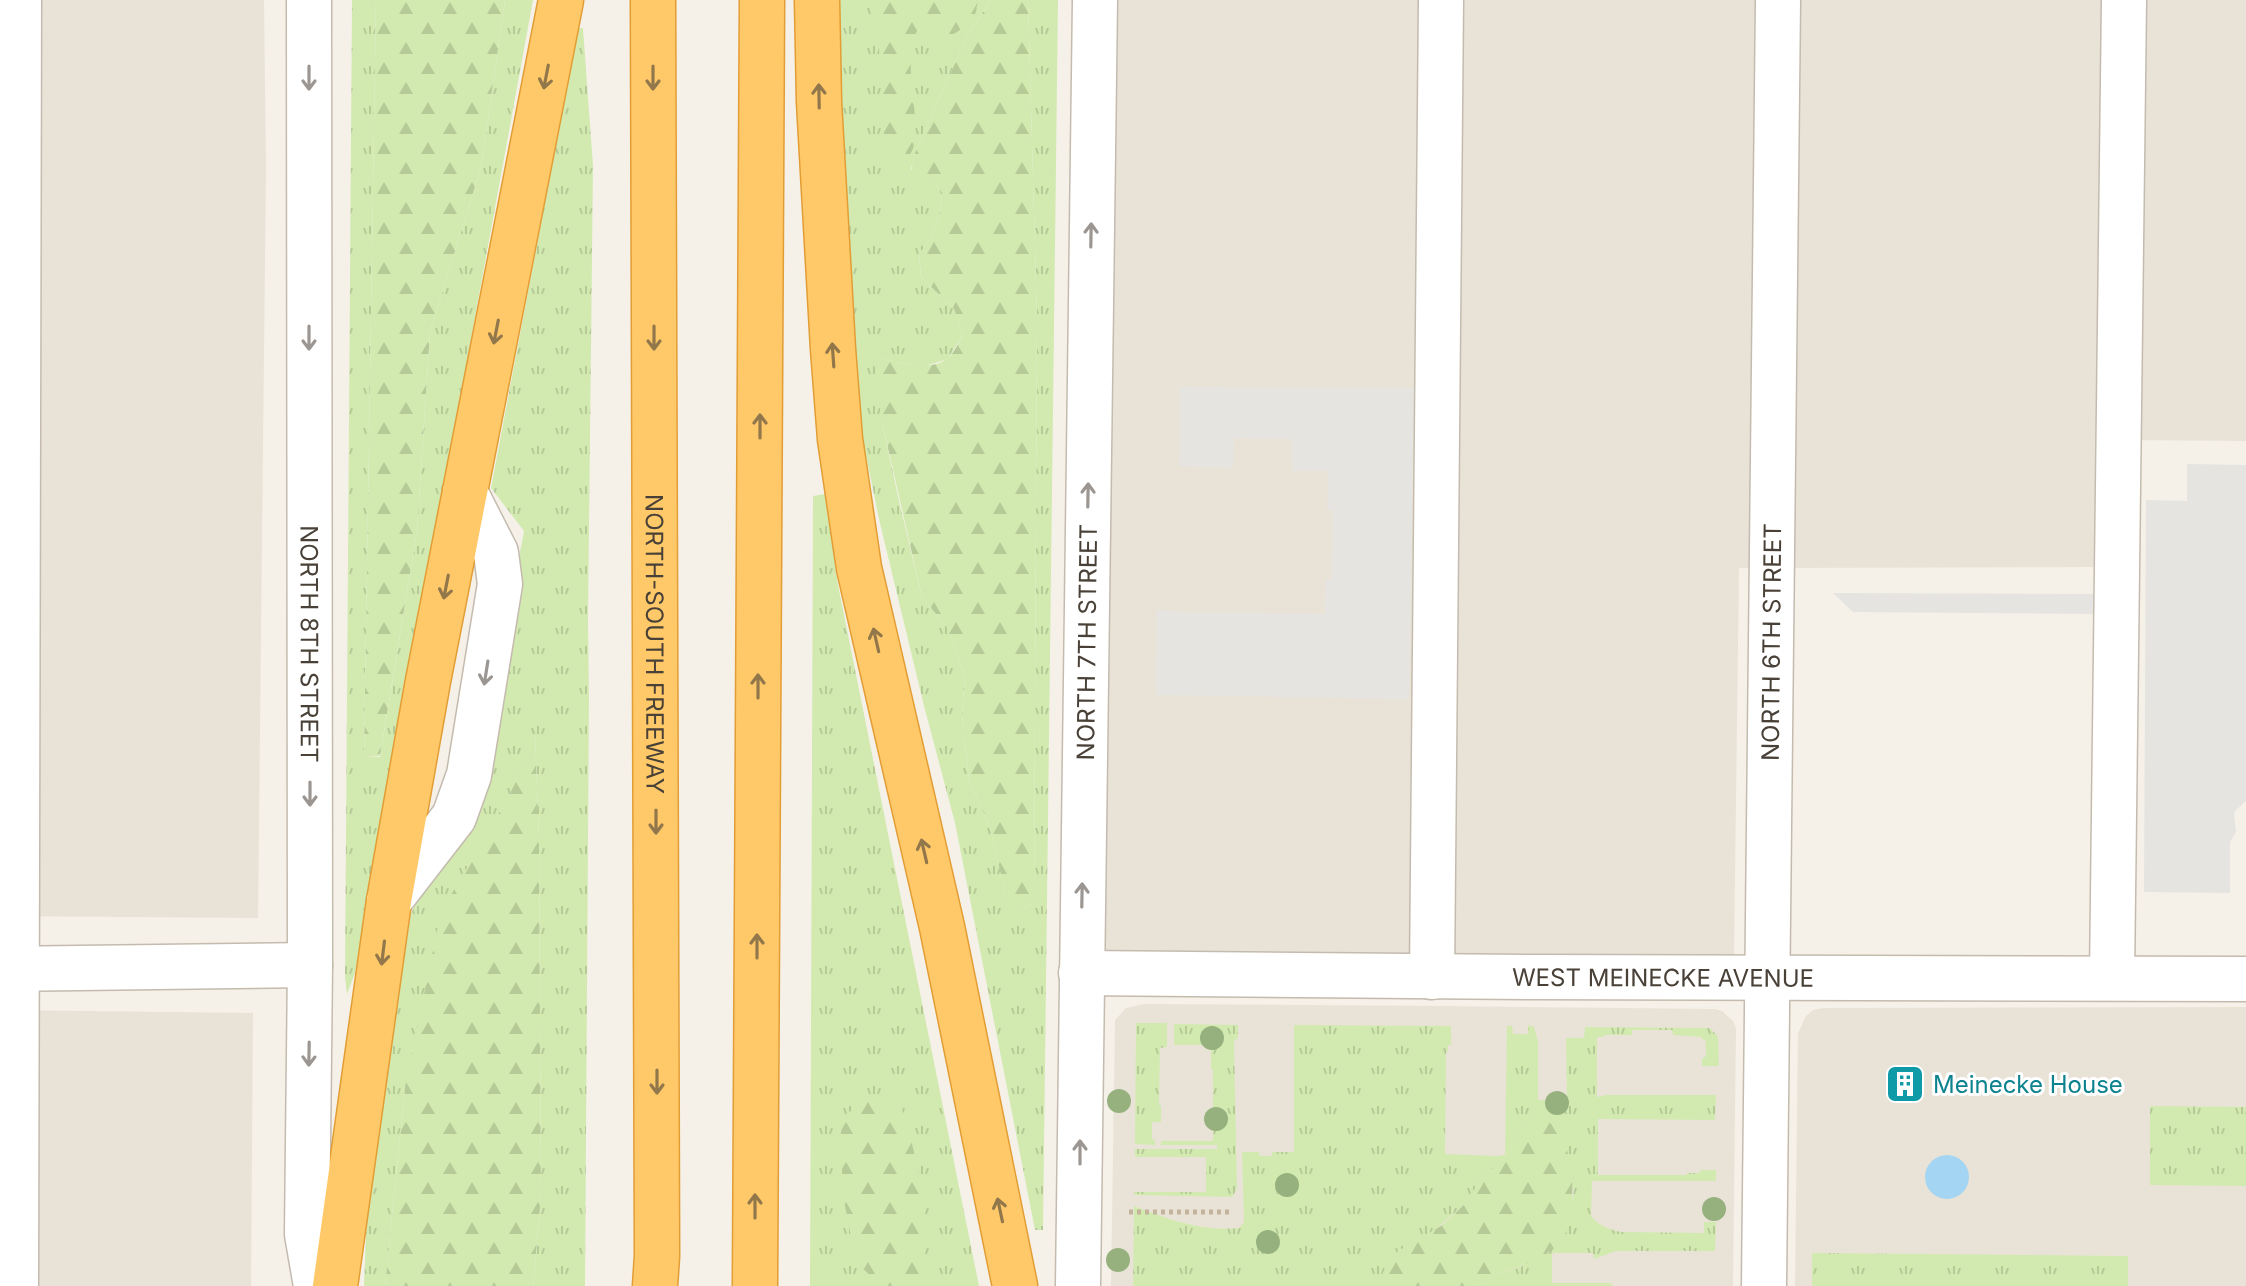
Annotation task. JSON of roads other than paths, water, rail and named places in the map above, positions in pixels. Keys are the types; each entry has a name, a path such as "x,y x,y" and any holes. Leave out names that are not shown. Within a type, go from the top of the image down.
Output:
{"highway":[{"path":"335,1286 389,901 428,681 561,0"},
{"name":"NORTH-SOUTH FREEWAY","path":"653,0 655,1286"},
{"path":"755,1286 762,0"},
{"path":"817,0 819,102 833,349 840,439 859,568 942,927 1015,1286"}],"street":[{"path":"16,1286 9,969 19,0"},
{"name":"NORTH 8TH STREET","path":"309,0 310,965 307,1234 316,1286"},
{"name":"NORTH 7TH STREET","path":"1078,1286 1095,0"},
{"path":"1432,977 1441,0"},
{"name":"NORTH 6TH STREET","path":"1764,1286 1778,0"},
{"path":"2112,977 2124,0"},
{"path":"389,901 454,817 469,775 500,584 496,553 465,492"},
{"path":"9,969 310,965"},
{"name":"WEST MEINECKE AVENUE","path":"1081,973 2246,979"}],"water":[{"path":"1947,1155 1962,1162 1969,1177 1962,1192 1947,1199 1932,1192 1925,1177 1932,1162"}],"place":[{"name":"Meinecke House","path":"1905,1084"}]}
